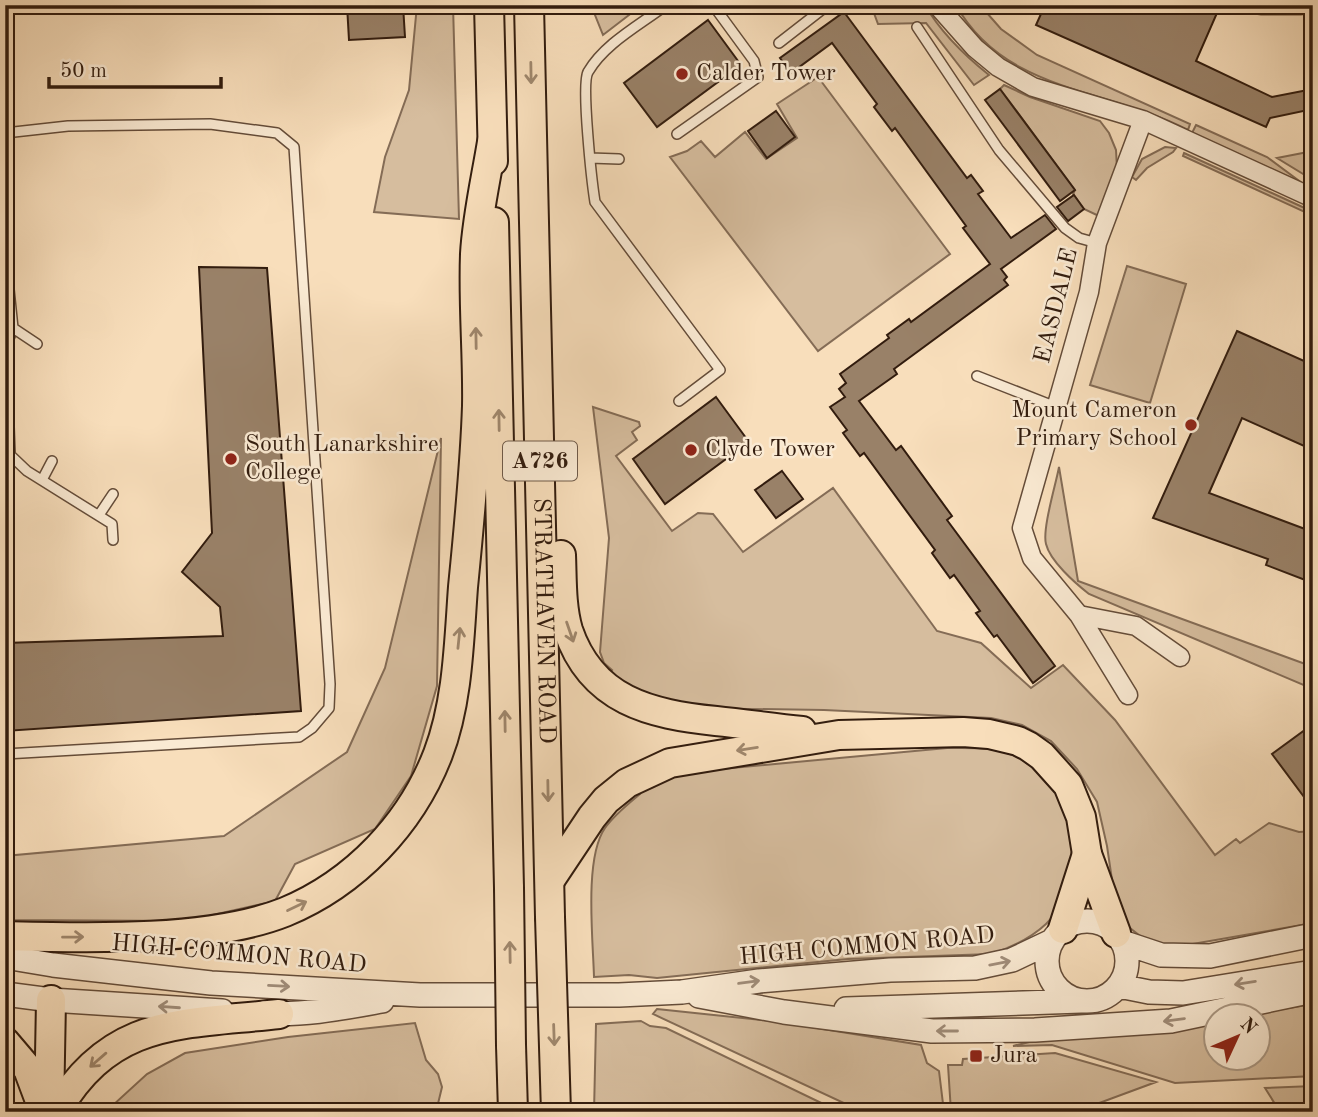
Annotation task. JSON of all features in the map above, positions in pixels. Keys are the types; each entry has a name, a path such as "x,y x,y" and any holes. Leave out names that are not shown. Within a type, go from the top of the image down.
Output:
{"main road":[{"name":"STRATHAVEN ROAD","path":"489,5 513,1112"},
{"name":"STRATHAVEN ROAD","path":"529,5 556,1112"},
{"name":"A726","path":"5,936 185,933 252,922 313,898 337,883 359,866 405,818 438,754 453,693 477,407 475,252 492,142"},
{"path":"536,297 554,444 564,604 568,628 585,665 620,698 660,713 839,735"},
{"path":"550,880 606,800 627,783 670,762 839,735 963,732 1004,737 1028,746 1042,756 1068,785 1081,817 1087,855 1119,938"},
{"path":"1058,935 1087,855"},
{"path":"47,1112 51,1000"},
{"path":"56,1112 71,1086 102,1055 134,1036 169,1026 279,1014"},
{"path":"5,1042 28,1069 47,1112"},
{"name":"A726","path":"501,1112 512,1073"}],"street":[{"path":"937,5 975,48 998,67 1034,87 1143,120 1313,198"},
{"path":"1261,5 1301,5"},
{"name":"EASDALE","path":"1128,695 1079,615 1032,558 1022,528 1088,292 1097,243 1143,120"},
{"path":"1079,615 1136,626 1180,657"},
{"path":"1119,938 1127,965 1119,986 1102,998 1081,1001 1069,997 1051,979 1047,966 1048,953 1058,935 1073,923 1084,921 1096,922 1119,938 1161,955 1210,956 1313,936"},
{"name":"HIGH COMMON ROAD","path":"5,957 211,983 420,995 619,995 682,992 759,981 890,970 975,968 1012,960 1058,935"},
{"path":"51,1000 53,965"},
{"path":"1119,986 1149,992 1183,993 1313,972"},
{"name":"HIGH COMMON ROAD","path":"682,992 784,1012 932,1031 1035,1030 1171,1021 1313,992"},
{"name":"HIGH COMMON ROAD","path":"5,994 51,1000 279,1014 335,1009 420,995"},
{"name":"HIGH COMMON ROAD","path":"784,1012 1081,1001"}],"lane":[{"path":"666,5 603,52 586,75 595,202 720,370 679,401"},
{"path":"677,134 758,77 754,61 713,5"},
{"path":"779,43 824,8 822,5"},
{"path":"917,27 999,150 1065,228 1079,238 1097,243"},
{"path":"5,133 68,126 209,124 276,133 294,146 330,684 329,708 312,728 299,737 5,754"},
{"path":"590,158 620,159"},
{"path":"5,251 13,328 6,346 7,456 112,524 114,540"},
{"path":"13,328 37,344"},
{"path":"977,376 1056,407"},
{"path":"42,480 52,461"},
{"path":"58,503 64,493"},
{"path":"99,515 113,494"}],"shaded area":[{"path":"417,5 453,5 459,219 374,212 385,157 409,90"},
{"path":"591,5 642,5 603,35"},
{"path":"871,5 925,5 954,43 989,75 974,85 926,23 878,24"},
{"path":"956,5 980,5 1001,29 1037,55 1190,124 1188,130 1157,116 1060,85 1030,72 1002,56 977,34"},
{"path":"818,77 950,254 818,351 670,157 687,151 701,141 715,157 745,132 766,159 797,138 777,104"},
{"path":"1004,85 1030,97 1100,121 1109,133 1116,150 1117,169 1101,217 1084,209 1073,194 1075,190 1000,89"},
{"path":"1196,125 1267,157 1302,183 1192,133"},
{"path":"1165,147 1176,148 1147,168 1136,180 1132,177 1142,159"},
{"path":"1313,151 1313,180 1277,158"},
{"path":"1184,153 1309,210 1307,213 1183,156"},
{"path":"1127,266 1186,284 1150,403 1090,385"},
{"path":"593,407 639,422 640,426 632,432 637,440 616,456 672,531 698,513 713,514 743,552 833,488 937,631 981,643 1031,688 1063,665 1115,720 1215,855 1236,839 1240,843 1269,823 1299,832 1313,831 1313,923 1181,946 1162,945 1144,939 1130,928 1116,907 1097,802 1077,769 1051,741 1022,725 991,718 657,705 606,676 612,670 604,663 600,652 609,538"},
{"path":"441,438 437,686 411,776 375,829 295,864 275,901 186,921 5,920 5,856 224,836 347,752 385,668"},
{"path":"1059,467 1078,581 1308,665 1313,658 1313,689 1089,594 1077,584 1058,564 1046,544 1048,518"},
{"path":"947,748 994,750 1020,759 1040,774 1067,813 1075,859 1071,882 1062,904 1034,934 991,954 848,959 657,978 629,975 594,977 591,900 598,841 617,814 640,794 638,787 667,774"},
{"path":"1313,1004 1313,1076 1175,1083 1052,1045 1013,1046 1059,1035 1202,1021 1202,1072 1272,1072 1272,1011"},
{"path":"657,1009 780,1022 921,1045 927,1063 939,1071 944,1112 863,1112 653,1014"},
{"path":"641,1021 650,1026 666,1028 840,1112 594,1112 596,1024"},
{"path":"415,1023 426,1060 438,1074 442,1087 436,1112 110,1112 112,1106 147,1074 185,1053 288,1037"},
{"path":"1055,1053 1156,1082 1075,1112 951,1112 948,1065 962,1065 963,1059"},
{"path":"1313,1086 1313,1112 1280,1112 1265,1088"}],"building":[{"path":"347,5 403,5 405,37 349,40"},
{"path":"1045,5 1207,5 1207,8 1217,13 1196,61 1272,97 1313,89 1313,109 1270,118 1266,127 1036,25"},
{"path":"844,12 967,178 971,175 983,191 978,194 1011,238 1045,215 1056,229 1001,269 1007,277 1004,280 1008,285 894,369 897,374 859,401 896,450 901,446 952,516 947,520 1055,666 1033,683 997,635 994,637 976,613 980,611 954,575 950,578 932,553 935,550 864,453 860,456 843,433 847,430 830,407 845,397 839,389 846,383 840,374 889,338 887,335 909,319 911,322 990,264 895,128 892,131 874,107 877,104 832,43 791,73 780,58"},
{"name":"Calder Tower","path":"708,20 741,65 657,127 624,83"},
{"path":"1000,89 1075,190 1060,201 985,100"},
{"path":"776,111 795,137 767,158 748,131"},
{"path":"1074,195 1084,209 1068,221 1057,207"},
{"path":"199,267 267,268 301,711 5,731 5,643 223,636 220,607 182,572 212,533"},
{"path":"1237,331 1313,365 1313,450 1242,418 1209,493 1313,532 1313,583 1266,565 1268,559 1153,518"},
{"name":"Clyde Tower","path":"716,397 749,442 665,504 633,459"},
{"path":"782,471 803,499 776,518 755,490"},
{"path":"1313,724 1313,809 1272,754"}],"place":[{"name":"Calder Tower","path":"682,74"},
{"name":"Mount Cameron Primary School","path":"1191,425"},
{"name":"Clyde Tower","path":"691,450"},
{"name":"South Lanarkshire College","path":"231,459"},
{"name":"Jura","path":"976,1056"}]}
